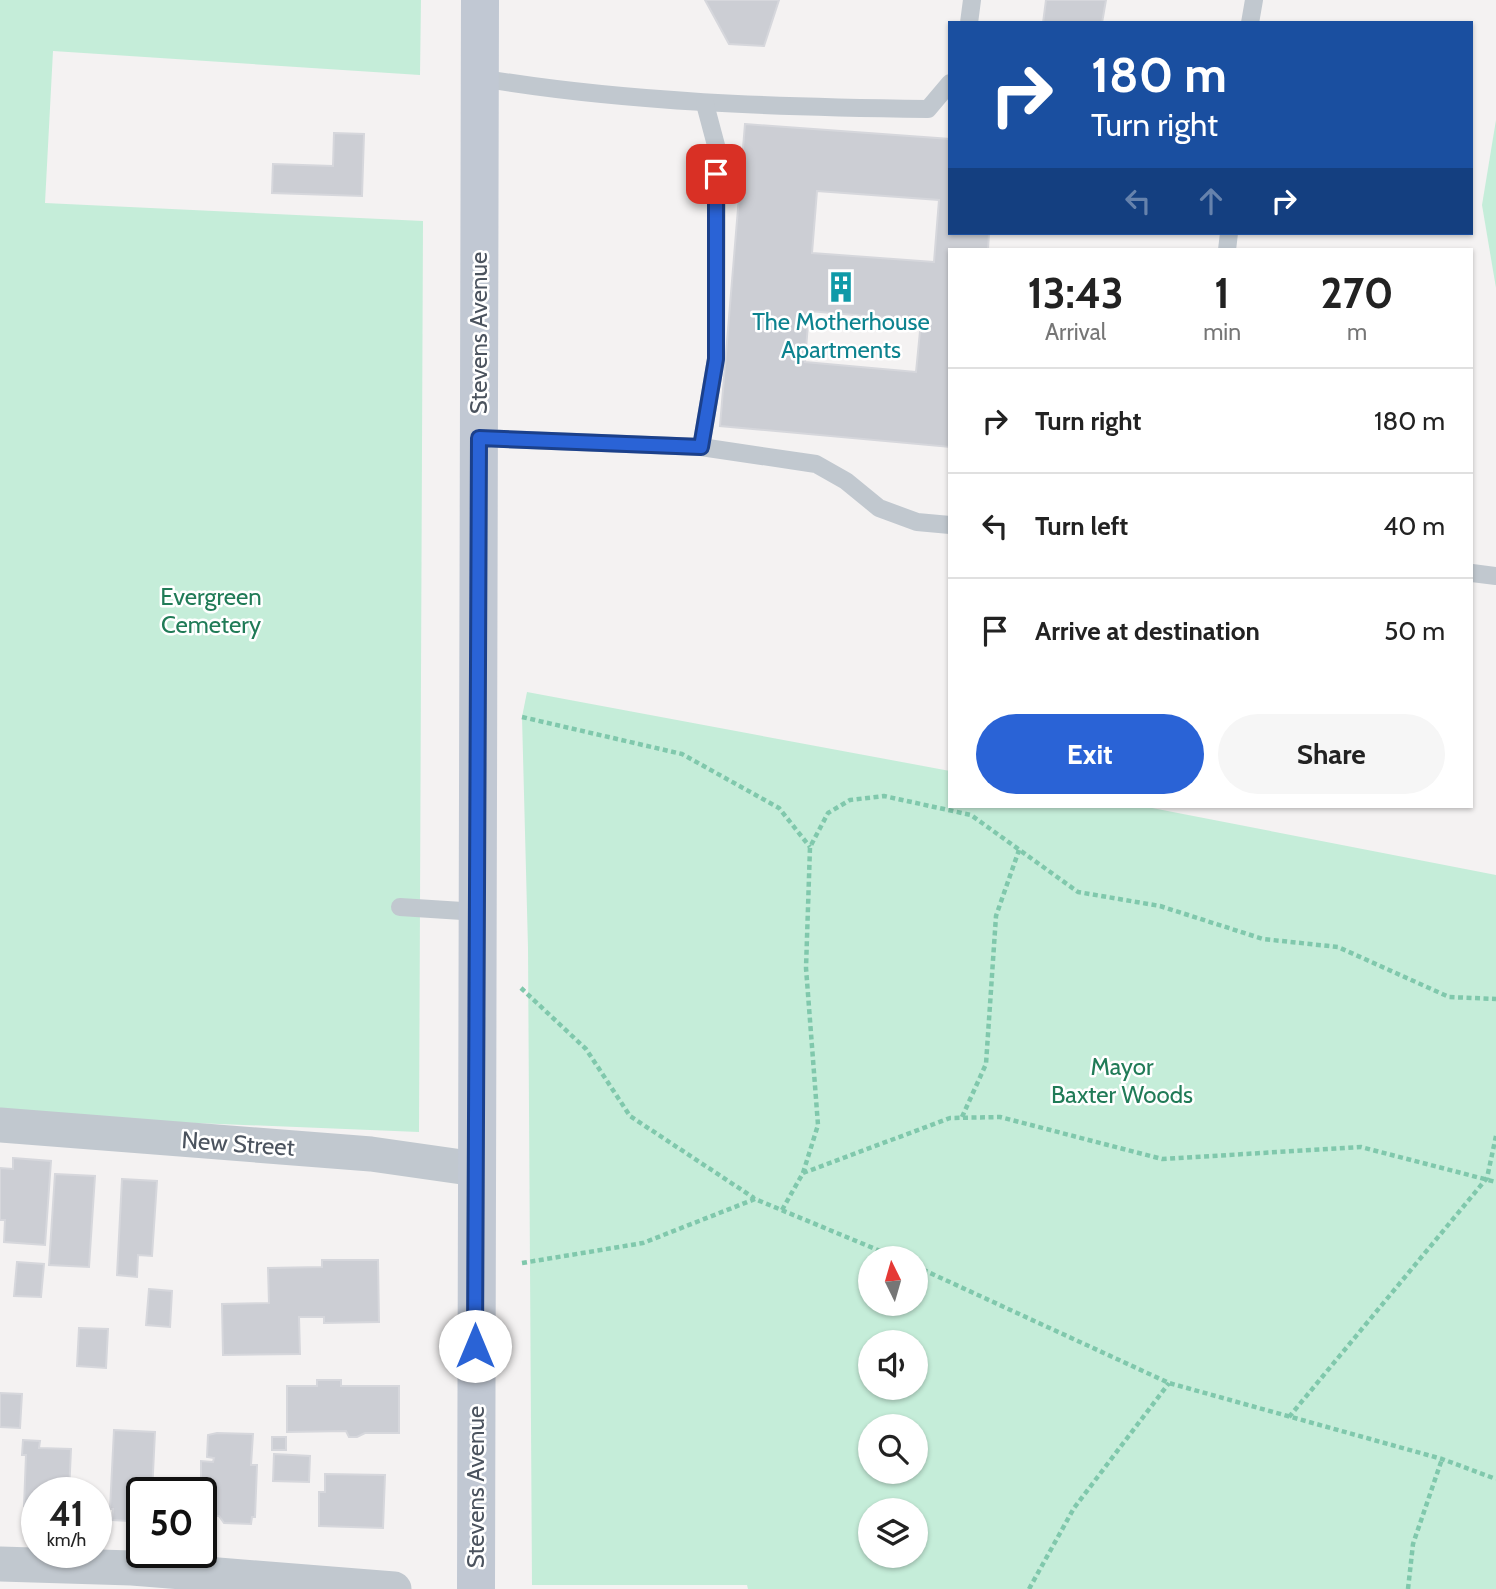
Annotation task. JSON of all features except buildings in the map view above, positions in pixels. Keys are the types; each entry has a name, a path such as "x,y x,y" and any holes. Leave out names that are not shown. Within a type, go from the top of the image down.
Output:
{"main road":[{"name":"Stevens Avenue","path":"476,1589 480,0"}],"street":[{"name":"New Street","path":"0,1125 371,1154 476,1169"},
{"path":"0,1564 132,1568 394,1589"}],"lane":[{"path":"969,21 972,0"},
{"path":"1250,21 1254,0"},
{"path":"480,78 537,88 705,104 928,109 948,85"},
{"path":"701,447 716,359 716,149 705,104"},
{"path":"479,438 701,447 816,464 846,481 879,508 917,522 948,525"},
{"path":"1473,573 1496,576"},
{"path":"400,906 478,912"}],"path":[{"path":"522,717 682,754 779,808 810,847"},
{"path":"782,1210 803,1173 818,1125 806,968 810,847 828,813 850,800 884,796 971,815 1078,892 1160,906 1263,939 1338,947 1449,996 1496,999"},
{"path":"962,1117 986,1064 996,916 1019,850"},
{"path":"521,988 586,1049 630,1116 755,1199 868,1246"},
{"path":"803,1173 950,1118 1000,1117 1162,1159 1361,1147 1496,1182"},
{"path":"1289,1417 1487,1178 1496,1136"},
{"path":"522,1263 643,1243 755,1199"},
{"path":"928,1272 1168,1383 1442,1459 1496,1479"},
{"path":"1029,1589 1074,1508 1168,1383"},
{"path":"1408,1589 1413,1544 1442,1459"}],"green space":[{"name":"Evergreen Cemetery","path":"0,0 421,0 420,75 53,51 45,203 423,221 419,1132 0,1115"},
{"path":"1496,120 1496,288 1482,205"},
{"name":"Mayor Baxter Woods","path":"527,692 948,771 948,808 1152,808 1496,875 1496,1589 748,1589 747,1585 532,1585 528,948 522,717"}],"place":[{"name":"The Motherhouse Apartments","path":"841,287"}],"route":[{"path":"475,1346 479,438 701,447 716,359 716,174"}]}
